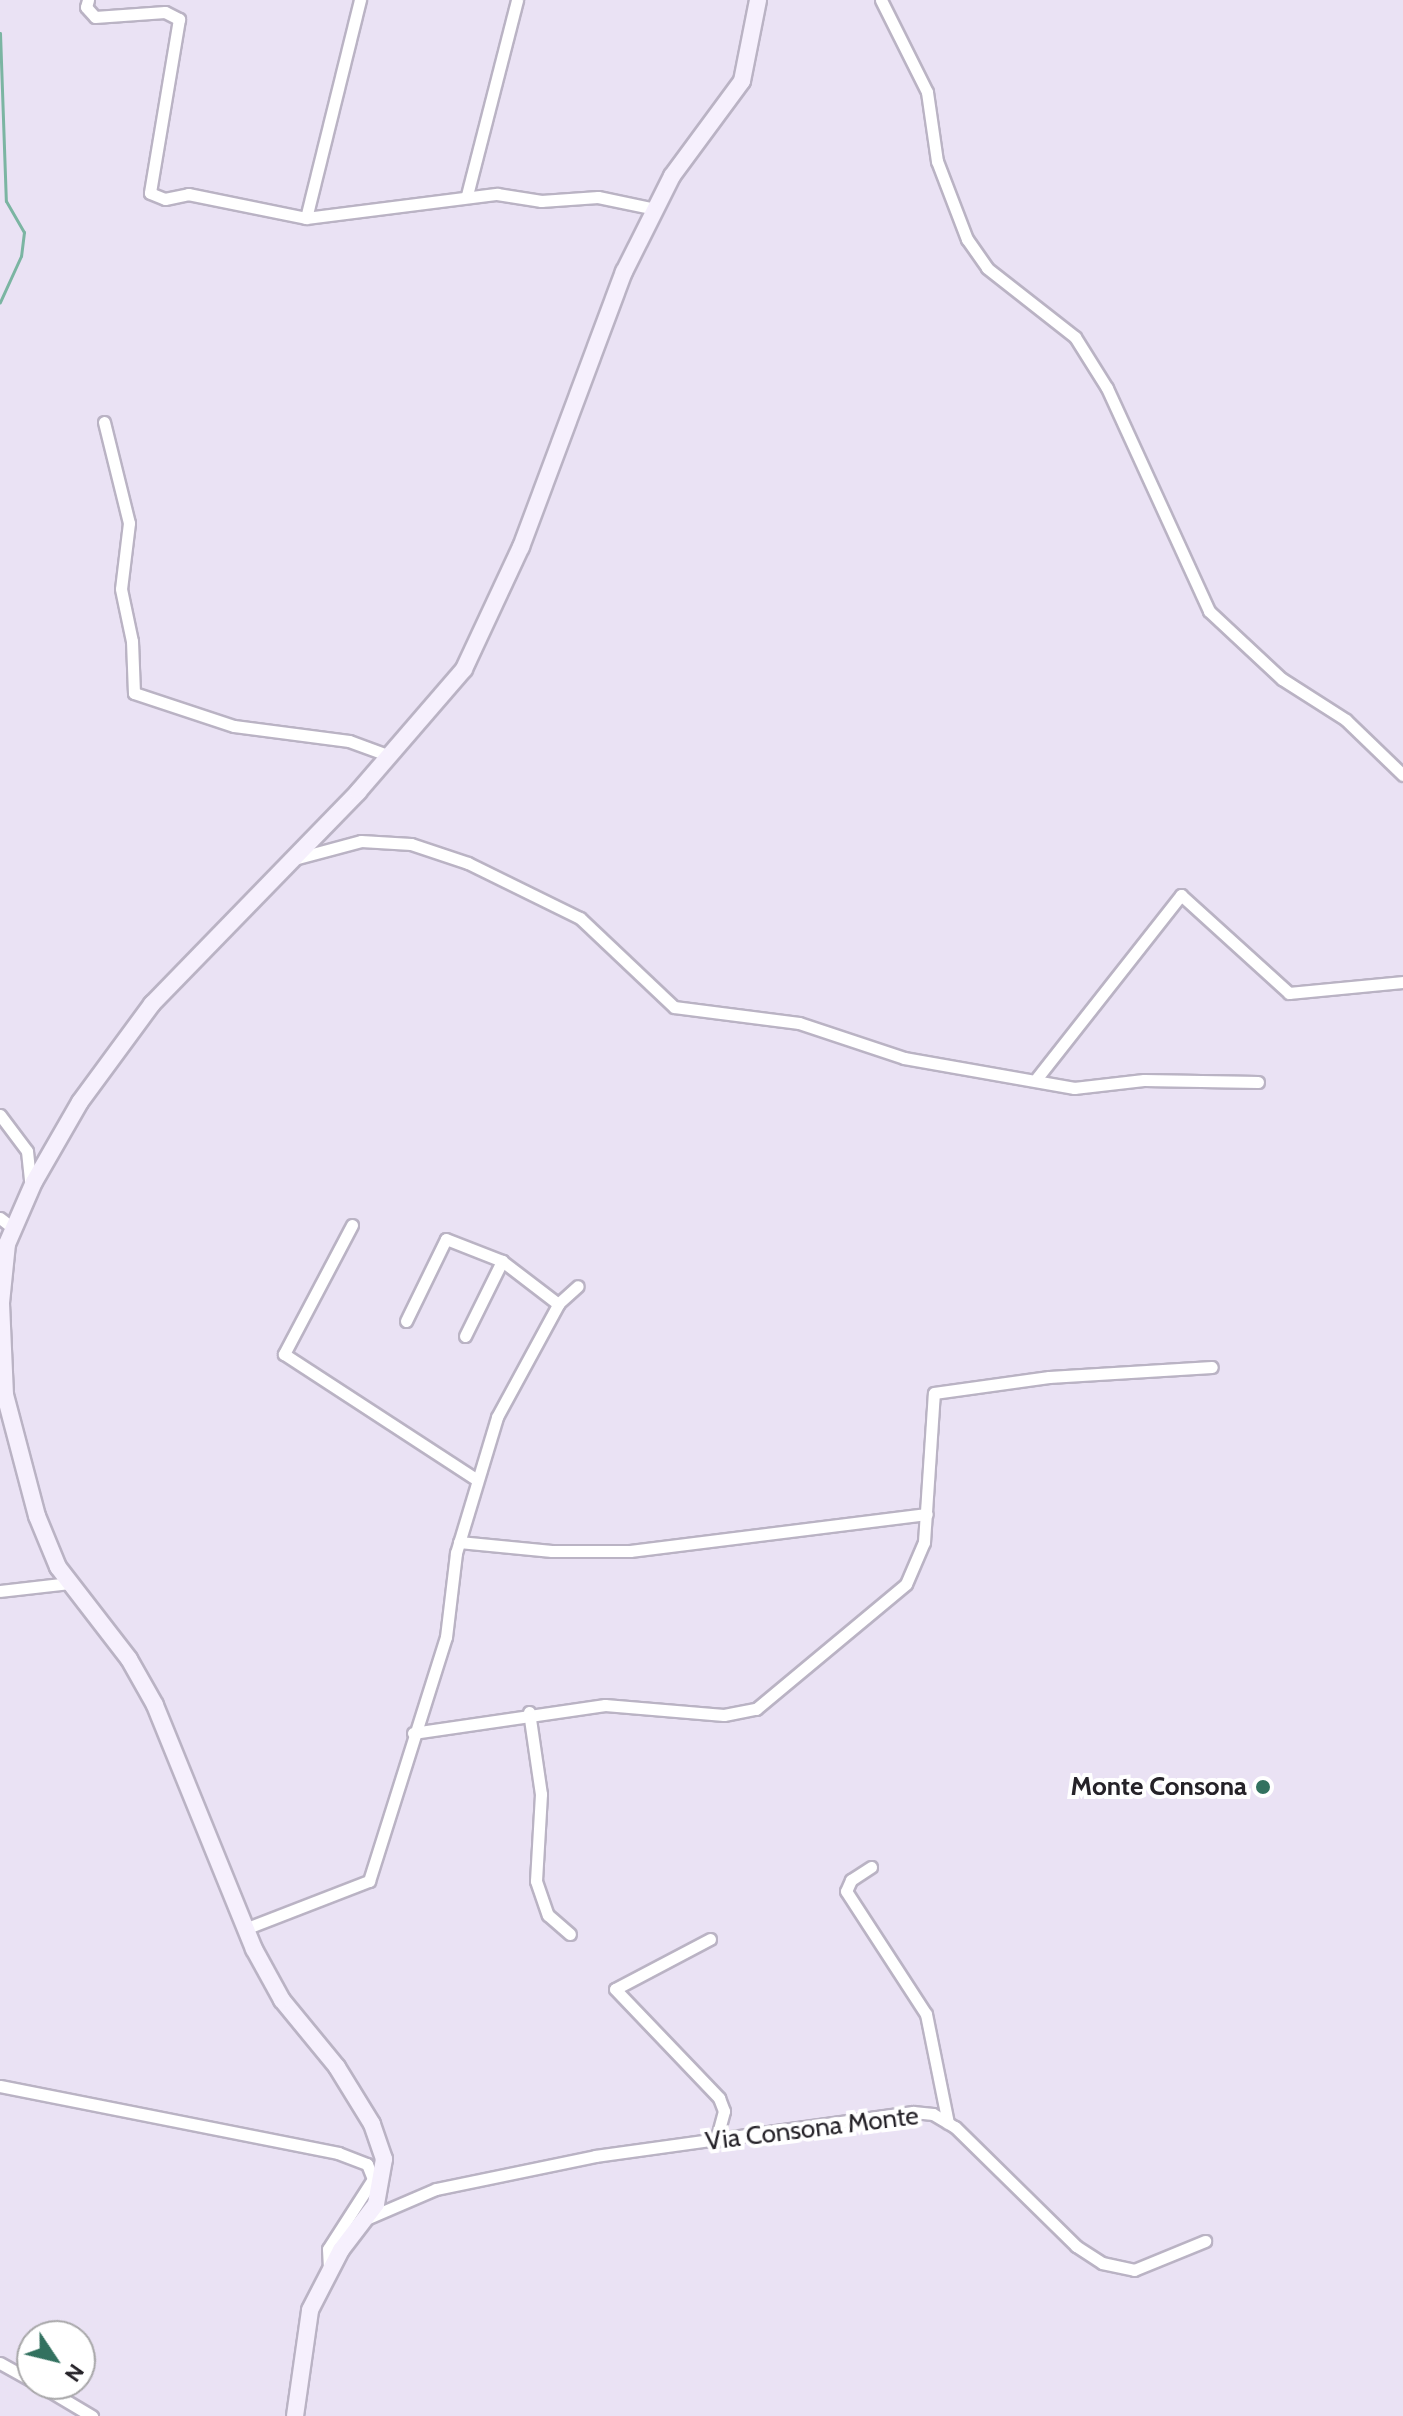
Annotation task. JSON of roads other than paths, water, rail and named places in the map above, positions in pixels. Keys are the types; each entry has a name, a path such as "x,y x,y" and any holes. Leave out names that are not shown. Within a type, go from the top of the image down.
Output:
{"main road":[{"path":"295,2416 310,2310 382,2186 384,2159 372,2124 337,2067 282,2000 245,1929 155,1705 129,1659 69,1583 37,1516 5,1395 1,1303 7,1223 32,1188 80,1102 152,1004 390,756 464,669 492,616 624,272 672,176 742,81 758,0"}],"street":[{"path":"88,0 86,7 95,17 165,12 179,19 150,193 165,199 188,194 306,218 467,195 571,202 598,197 655,209"},
{"path":"306,218 360,0"},
{"path":"467,195 517,0"},
{"path":"881,0 927,92 937,161 967,239 987,268 1075,337 1107,388 1209,611 1282,679 1346,720 1403,775"},
{"path":"104,422 129,523 121,589 132,641 134,693 234,726 349,741 390,756"},
{"path":"293,859 361,841 411,844 468,863 580,918 674,1007 799,1023 904,1058 1037,1078 1074,1088 1144,1080 1258,1082"},
{"path":"1037,1078 1181,895 1289,993 1403,982"},
{"path":"0,1115 27,1151 32,1188"},
{"path":"352,1225 284,1354 477,1480"},
{"path":"406,1321 446,1239 502,1261 558,1304"},
{"path":"465,1336 502,1261"},
{"path":"245,1929 369,1881 413,1733 446,1637 459,1542 497,1417 558,1304 578,1286"},
{"path":"413,1733 529,1712 605,1705 724,1715 756,1709 906,1584 924,1542 934,1393 1049,1377 1212,1367"},
{"path":"459,1542 552,1551 630,1551 927,1514"},
{"path":"0,1591 69,1583"},
{"path":"529,1712 541,1794 536,1881 548,1915 570,1934"},
{"path":"871,1867 851,1880 846,1891 926,2014 948,2123"},
{"path":"710,1939 615,1989 719,2098 724,2111 716,2141"},
{"path":"0,2086 338,2153 367,2164 373,2179 328,2249 329,2273"},
{"name":"Via Consona Monte","path":"365,2219 436,2189 595,2156 913,2112 933,2114 948,2123 1076,2246 1102,2263 1134,2270 1205,2241"},
{"path":"65,2400 92,2416"}],"waterway":[{"path":"0,33 6,201 24,232 21,256 0,302"}],"place":[{"name":"Monte Consona","path":"1263,1787"}]}
